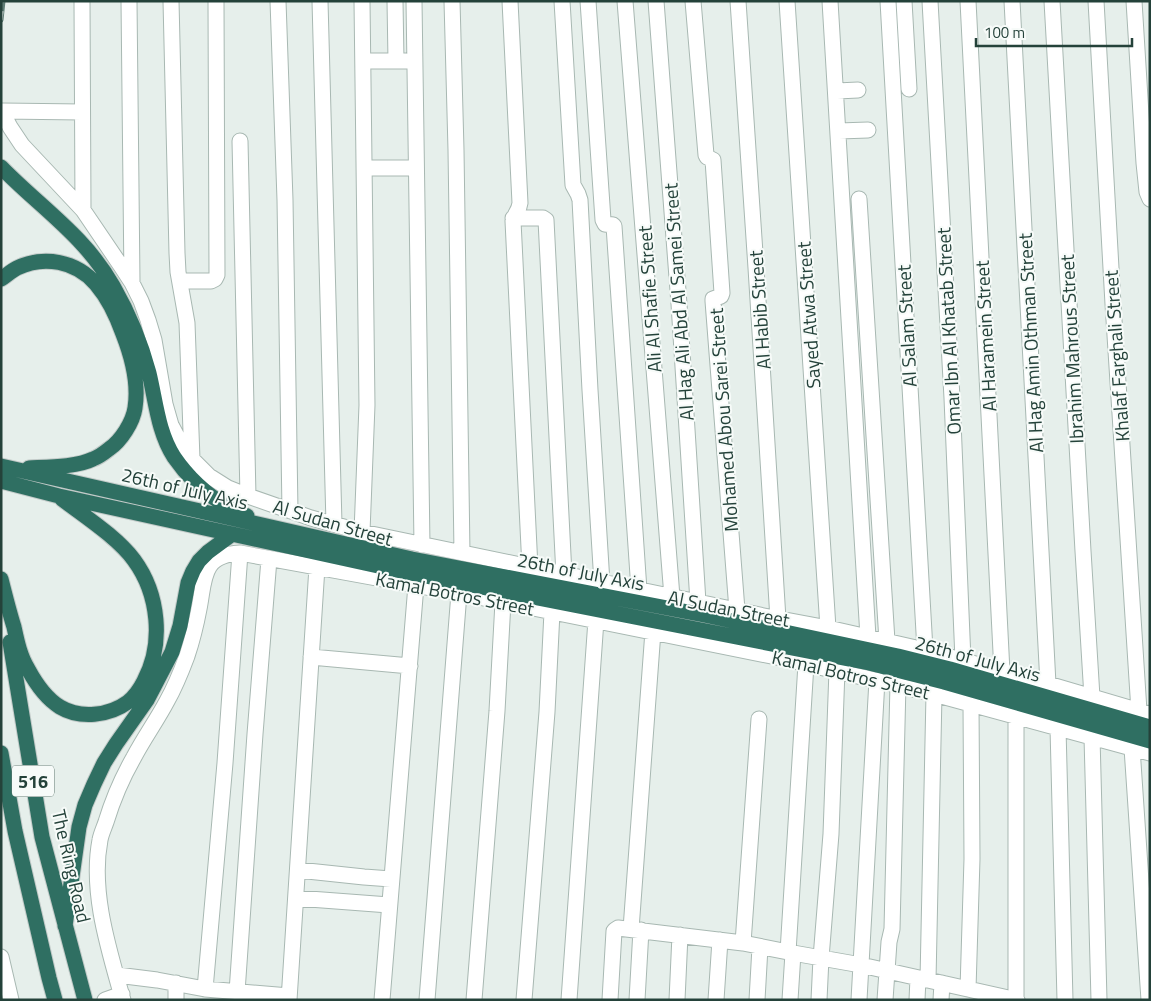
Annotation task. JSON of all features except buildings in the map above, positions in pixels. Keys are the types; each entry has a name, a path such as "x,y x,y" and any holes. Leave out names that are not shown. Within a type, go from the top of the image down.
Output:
{"highway":[{"path":"1,167 72,233 94,257 112,284 140,342 160,426 166,442 183,469 209,494 258,524"},
{"path":"1,279 15,269 32,262 50,261 68,264 84,272 97,284 119,323 133,365 137,387 135,410 126,431 111,448 92,460 70,465 7,468"},
{"name":"26th of July Axis","path":"7,468 412,559 704,615 898,656 1150,727"},
{"name":"26th of July Axis","path":"1,480 58,496 410,573 869,663 944,682 1150,741"},
{"path":"1,579 20,652 27,668 47,695 60,706 77,713 95,714 113,710 129,702 149,672 154,655 156,615 152,596 134,560 123,548 58,496"},
{"path":"65,926 79,827 85,805 104,763 147,700 172,652 180,626 188,582 193,571 199,560 231,534"},
{"name":"The Ring Road","path":"1,592 42,837 85,1000"},
{"name":"516","path":"1,753 15,830 55,1000"}],"street":[{"path":"82,1 83,210"},
{"path":"129,1 132,283"},
{"path":"171,1 177,253 187,323 192,459"},
{"path":"180,281 211,281 217,276 216,1"},
{"path":"278,1 285,200 290,511"},
{"path":"320,1 334,524"},
{"path":"362,1 367,405 362,532"},
{"path":"395,1 396,61"},
{"path":"414,1 422,545"},
{"path":"452,1 462,553"},
{"path":"510,1 520,203 518,211 513,218 530,568"},
{"path":"562,1 573,185 580,200 602,582"},
{"path":"588,1 603,220 605,224 614,226 639,590"},
{"name":"Ali Al Shafie Street","path":"625,1 672,597"},
{"name":"Al Hag Ali Abd Al Samei Street","path":"656,1 698,602"},
{"name":"Mohamed Abou Sarei Street","path":"693,1 706,156 713,160 722,296 715,297 713,302 737,610"},
{"name":"Al Habib Street","path":"738,1 778,619"},
{"name":"Sayed Atwa Street","path":"787,1 828,628"},
{"path":"830,1 868,637"},
{"name":"Al Salam Street","path":"888,1 925,650"},
{"path":"904,1 909,90"},
{"name":"Omar Ibn Al Khatab Street","path":"930,1 952,398 963,660"},
{"name":"Al Haramein Street","path":"968,1 1002,672"},
{"name":"Al Hag Amin Othman Street","path":"1012,1 1048,684"},
{"name":"Ibrahim Mahrous Street","path":"1052,1 1082,551 1092,697"},
{"name":"Khalaf Farghali Street","path":"1096,1 1112,304 1144,712"},
{"path":"1134,1 1145,178 1150,199"},
{"path":"363,61 414,62"},
{"path":"836,91 858,90"},
{"path":"2,111 82,112"},
{"name":"Al Sudan Street","path":"2,111 22,145 83,210 122,266 141,301 152,334 165,404 171,425 192,459 210,476 228,488 290,511 362,532 887,641 963,660 1144,712"},
{"path":"839,130 868,130"},
{"path":"240,141 248,496"},
{"path":"365,168 416,168"},
{"path":"859,200 887,641"},
{"path":"513,218 542,218 546,220 564,574"},
{"name":"Kamal Botros Street","path":"122,997 105,933 100,901 98,871 100,840 120,782 179,678 194,631 206,572 212,563 230,553 240,553 459,593 838,670 898,684 1150,753"},
{"path":"212,993 224,772 240,553"},
{"path":"237,992 269,559"},
{"path":"117,976 176,983 212,993 237,992 259,997 289,998 318,567"},
{"path":"382,1000 416,585"},
{"path":"427,1000 459,593"},
{"path":"474,1000 497,711 503,602"},
{"path":"524,1000 547,712 552,612"},
{"path":"569,1000 596,620"},
{"path":"637,1000 630,929 653,631"},
{"path":"311,657 410,666"},
{"path":"790,1000 790,953 806,664"},
{"path":"819,1000 830,852 838,670"},
{"path":"859,1000 877,680"},
{"path":"885,1000 888,942 892,929 898,684"},
{"path":"917,1000 929,980 934,694"},
{"path":"963,992 972,859 971,704"},
{"path":"610,1000 614,931 630,929 744,943 886,970 929,980 963,992 1016,1000 1016,716"},
{"path":"744,943 759,719"},
{"path":"1058,728 1065,1000"},
{"path":"1092,737 1099,1000"},
{"path":"1132,748 1149,1000"},
{"path":"298,870 364,878 391,879"},
{"path":"296,898 390,905"},
{"path":"677,1000 680,935"},
{"path":"716,1000 720,940"},
{"path":"757,1000 760,946"},
{"path":"1,958 3,974 11,1000"},
{"path":"929,980 941,1000"},
{"path":"176,983 176,1000"},
{"path":"104,1000 122,997"}],"railway":[{"path":"1,20 3,1"}]}
